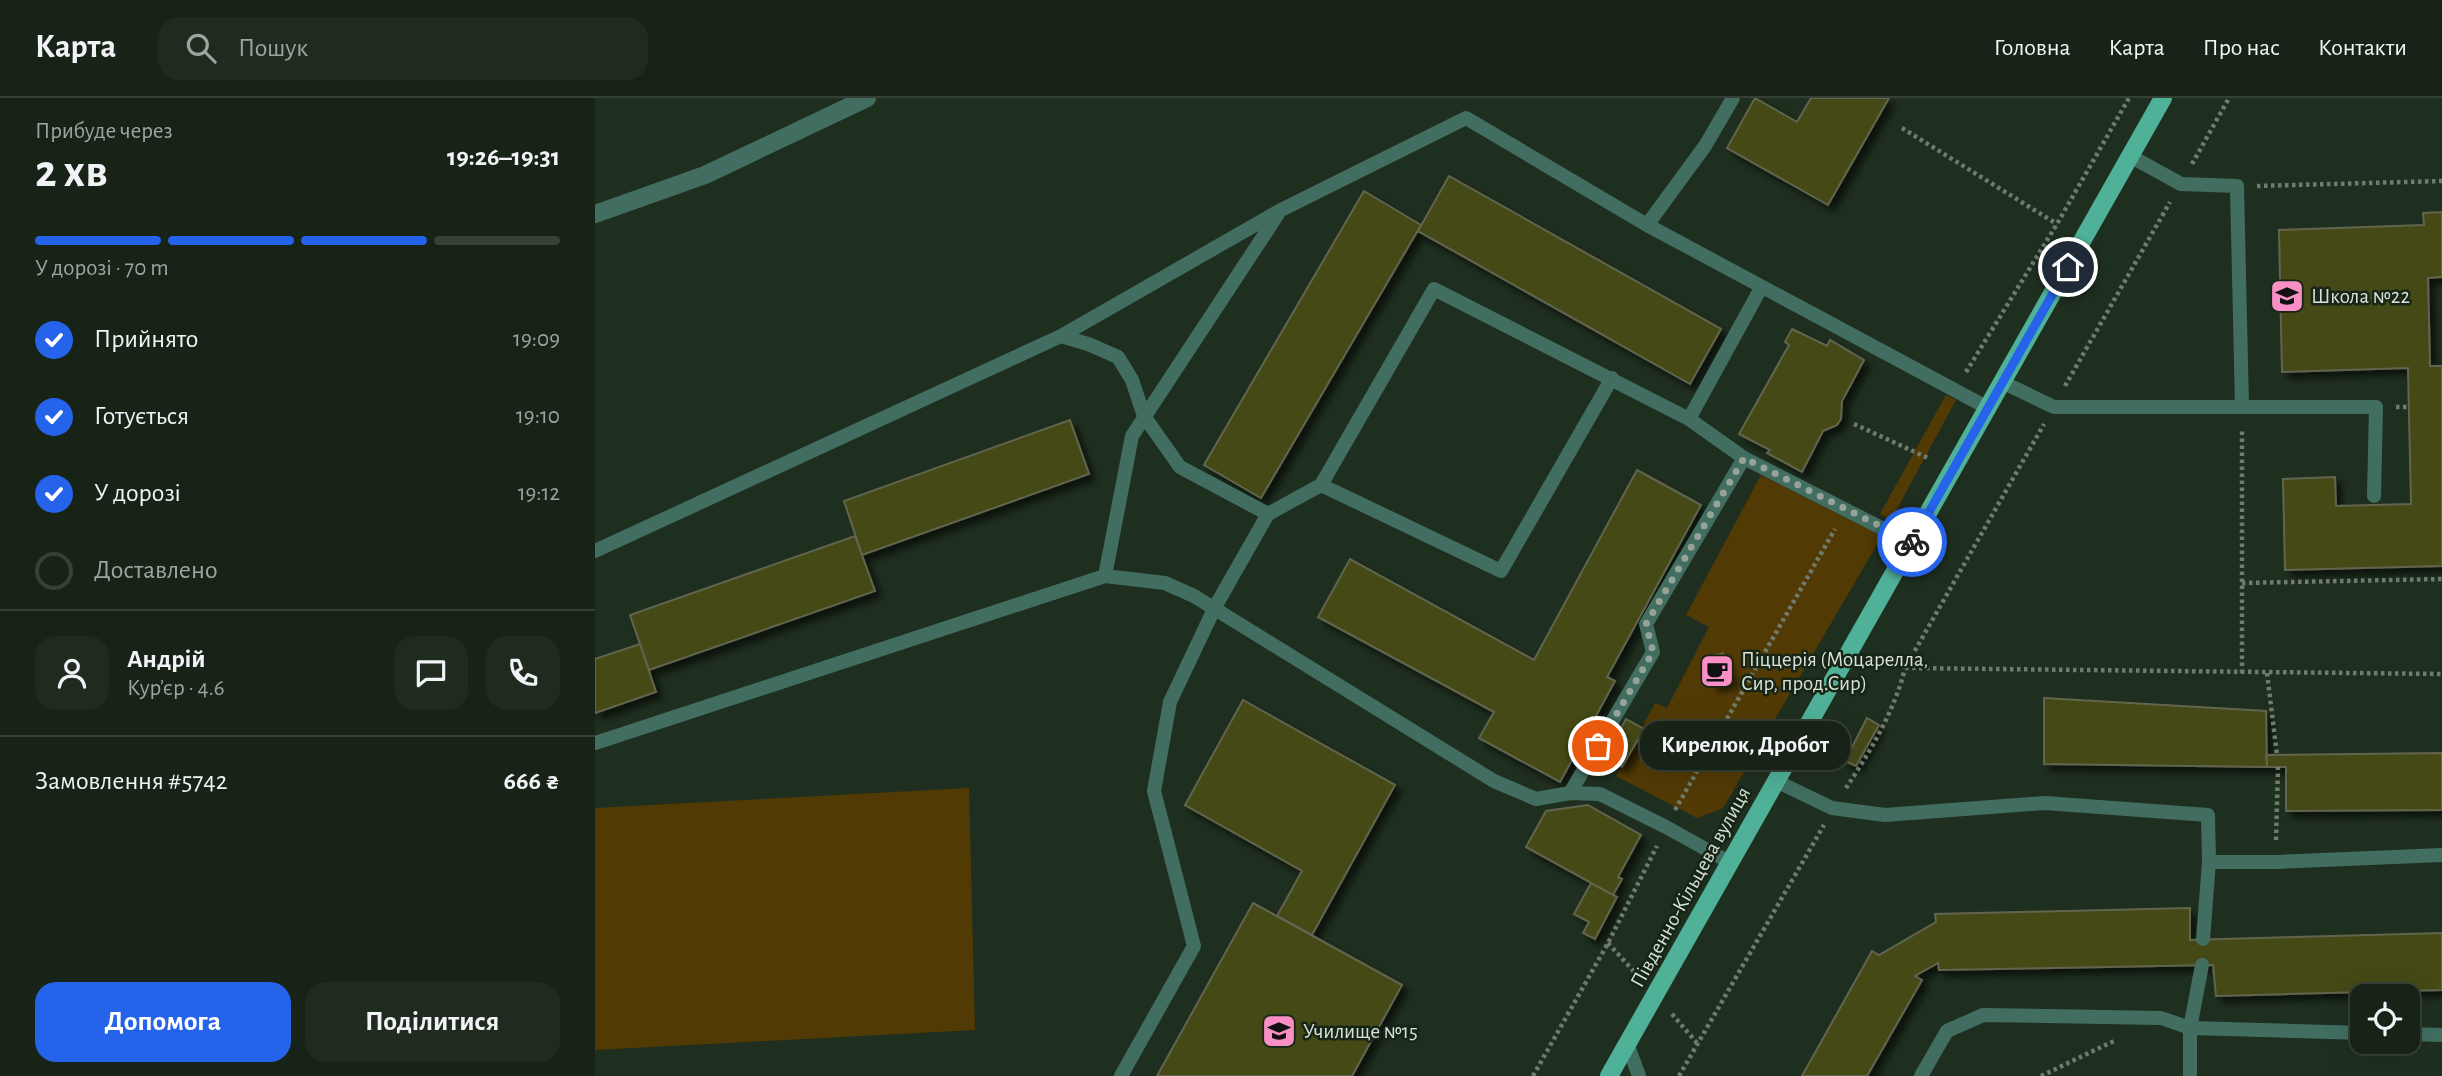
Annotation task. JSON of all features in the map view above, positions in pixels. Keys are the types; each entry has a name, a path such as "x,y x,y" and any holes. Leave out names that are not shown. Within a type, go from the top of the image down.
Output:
{"main road":[{"name":"Південно-Кільцева вулиця","path":"1609,1076 2163,98"}],"street":[{"path":"595,214 705,175 867,98"}],"lane":[{"path":"1647,225 1705,146 1733,98"},
{"path":"595,551 1061,336 1281,209 1465,118 1647,225 1988,408"},
{"path":"2130,156 2181,184 2237,186 2242,407"},
{"path":"1105,576 1132,436 1281,209"},
{"path":"1689,419 1761,288"},
{"path":"1121,1076 1194,946 1154,791 1170,702 1215,607 1268,514 1321,485 1434,289 1689,419 1744,458 1911,543"},
{"path":"1061,336 1118,357 1132,380 1144,416 1180,467 1268,514"},
{"path":"1321,485 1501,571 1612,378"},
{"path":"2002,382 2053,407 2376,407 2374,496"},
{"path":"1570,793 1653,652 1646,624 1744,458"},
{"path":"595,743 1105,576 1165,583 1215,607 1494,781 1536,799 1570,793 1600,794 1729,862"},
{"path":"1776,781 1832,808 1885,815 2045,803 2208,815 2209,862 2203,939"},
{"path":"2209,862 2442,855"},
{"path":"2190,1076 2190,1028 2202,965"},
{"path":"1921,1076 1947,1031 1983,1015 2161,1018 2190,1028 2350,1033"},
{"path":"2420,1034 2442,1035"},
{"path":"1627,1043 1639,1076"}],"path":[{"path":"1955,391 2057,224 2129,98"},
{"path":"1679,1076 1818,838 1832,808 1858,770 1899,692 1905,668 2229,98"},
{"path":"1902,128 2057,224"},
{"path":"2237,186 2442,181"},
{"path":"2242,407 2242,673"},
{"path":"1854,424 1928,458"},
{"path":"1533,1076 1608,943 1666,827 1845,510"},
{"path":"2242,583 2442,579"},
{"path":"1905,668 2442,674"},
{"path":"2267,673 2277,755"},
{"path":"2276,862 2277,767"},
{"path":"2042,1076 2125,1036"}],"shaded area":[{"path":"1946,395 1956,400 1891,520 1880,514"},
{"path":"1761,475 1882,536 1723,808 1697,818 1616,776 1655,703 1667,708 1709,627 1686,615"},
{"path":"969,788 975,1030 595,1050 595,808"}],"building":[{"path":"1755,98 1797,122 1811,98 1889,98 1828,205 1727,148"},
{"path":"1449,176 1721,329 1690,384 1418,231"},
{"path":"1364,191 1421,225 1261,498 1204,465"},
{"path":"2442,212 2442,277 2428,278 2430,366 2442,366 2442,566 2285,570 2283,479 2335,477 2336,506 2411,504 2408,368 2282,372 2279,230 2424,225 2423,213"},
{"path":"1792,329 1827,346 1830,340 1864,360 1842,401 1841,419 1837,425 1823,431 1802,472 1767,453 1770,450 1739,434 1789,345 1785,342"},
{"path":"1070,420 1089,474 862,555 844,501"},
{"path":"1637,470 1701,505 1607,677 1615,681 1560,782 1479,738 1494,712 1318,617 1350,559 1534,660"},
{"path":"855,536 875,591 649,670 630,615"},
{"path":"640,644 656,692 595,713 595,659"},
{"path":"1723,653 1732,681 1713,686 1705,659"},
{"path":"2044,698 2266,711 2267,767 2044,764"},
{"path":"1243,700 1395,785 1312,935 1277,916 1302,871 1185,805"},
{"path":"1867,718 1879,725 1856,766 1845,761"},
{"path":"1626,719 1644,729 1622,767 1605,757"},
{"path":"2442,753 2442,810 2286,811 2286,767 2267,767 2266,755"},
{"path":"1588,805 1641,835 1618,877 1622,879 1613,895 1526,847 1546,811"},
{"path":"1591,883 1617,897 1595,939 1583,933 1589,922 1574,914"},
{"name":"Училище №15","path":"1253,903 1402,985 1352,1076 1157,1076"},
{"path":"2190,908 2190,940 2442,933 2442,990 2420,991 2420,984 2350,984 2350,992 2216,996 2213,965 1939,970 1938,963 1915,976 1922,980 1867,1076 1802,1076 1872,951 1879,955 1936,922 1935,914"}],"way so far":[{"path":"1598,746 1653,652 1646,624 1744,458 1912,542"}],"place":[{"name":"Школа №22","path":"2287,296"},
{"name":"Піццерія (Моцарелла, Сир, прод.Сир)","path":"1717,671"},
{"name":"Кирелюк, Дробот","path":"1598,746"},
{"name":"Училище №15","path":"1279,1031"}],"route":[{"path":"1912,542 2068,267"}]}
